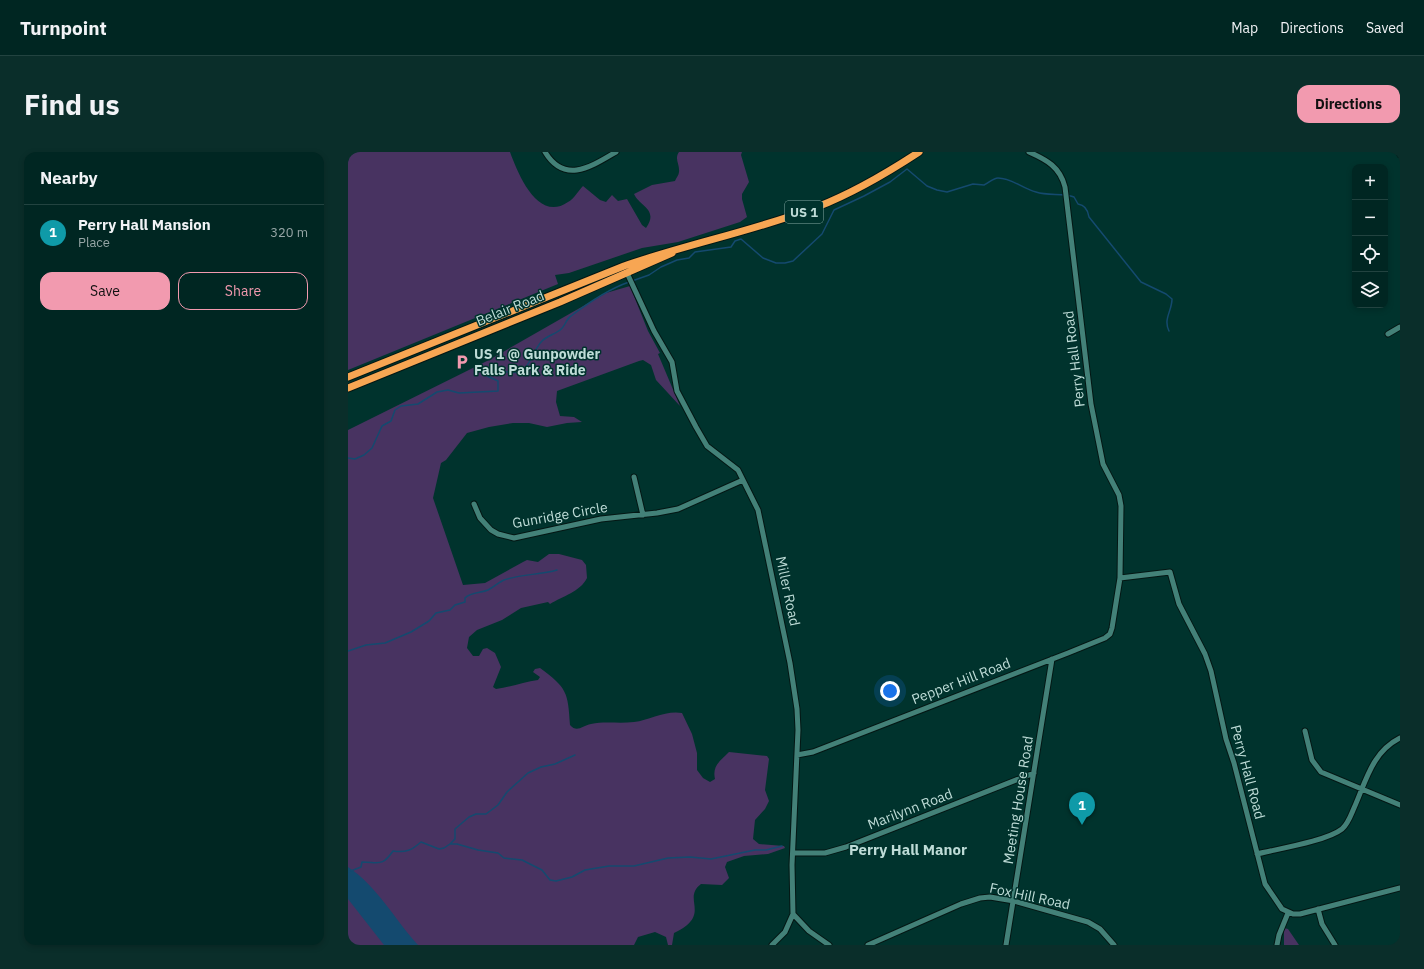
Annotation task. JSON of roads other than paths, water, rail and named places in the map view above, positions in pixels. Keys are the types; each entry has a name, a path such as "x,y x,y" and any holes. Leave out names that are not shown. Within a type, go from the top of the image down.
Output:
{"highway":[{"name":"Belair Road","path":"348,377 624,266 660,253 679,249 817,207 850,193 919,152"},
{"name":"Belair Road","path":"348,388 560,302 630,278 679,249"},
{"path":"624,266 630,278"}],"street":[{"path":"545,152 548,157 562,168 579,171 594,166 616,152"},
{"name":"Perry Hall Road","path":"1029,152 1049,161 1058,170 1064,182 1067,196 1090,403 1103,464 1120,500 1120,578 1114,622 1110,634"},
{"name":"Miller Road","path":"630,278 654,331 672,362 677,391 699,434 712,451 738,470 758,510 790,663 798,709 792,914 786,932 772,945"},
{"path":"1388,334 1400,328"},
{"path":"634,477 643,515"},
{"name":"Gunridge Circle","path":"474,504 480,518 491,530 498,534 514,538 601,520 678,509 743,480"},
{"name":"Perry Hall Road","path":"1120,578 1170,572 1179,604 1205,654 1211,671 1226,739 1234,763 1265,884 1282,909 1288,913"},
{"name":"Pepper Hill Road","path":"797,755 813,752 1105,638 1110,634"},
{"name":"Meeting House Road","path":"1006,945 1052,659"},
{"path":"1305,731 1312,760 1318,769 1326,775 1400,805"},
{"path":"1257,854 1325,837 1338,831 1347,824 1371,767 1381,751 1400,738"},
{"name":"Marilynn Road","path":"793,853 825,853 846,847 1034,773"},
{"path":"1277,945 1288,913 1300,914 1400,888"},
{"name":"Fox Hill Road","path":"868,945 972,899 990,897 1014,901 1088,922 1100,929 1114,945"},
{"path":"1318,909 1322,924 1336,945"},
{"path":"792,914 809,931 829,945"}],"water":[{"path":"348,867 377,893 418,945 384,945 348,899"}],"waterway":[{"path":"632,281 649,275 661,267 677,260 689,258 695,252 731,247 735,241 741,239 763,258 776,263 793,261 822,234 834,210 890,182 907,169 927,186 947,192 973,184 984,185 994,179 1003,178 1031,191 1074,197 1078,204 1083,205 1086,208 1089,217 1141,282 1166,294 1172,299 1167,319 1167,327 1169,331"},
{"path":"348,458 355,459 364,455 372,448 382,426 391,421 395,410 401,406 418,404 437,392 448,390 459,393 498,391 498,381 487,376 486,373 489,370 514,373 522,371 542,341 562,329 569,317 614,288 629,282"},
{"path":"348,651 366,645 385,643 411,632 429,621 436,613 450,610 455,605 465,602 465,598 467,596 488,590 504,580 557,570"},
{"path":"450,844 455,839 455,829 469,817 476,814 486,814 498,805 507,792 528,773 541,767 555,764 575,755"},
{"path":"348,872 361,867 362,862 383,862 393,851 402,852 415,847 421,842 439,849 450,844 457,844 478,850 498,853 504,858 522,860 542,870 550,880 556,881 572,877 585,870 609,866 634,866 668,858 690,857 711,859 782,846"}],"place":[{"name":"US 1 @ Gunpowder Falls Park & Ride","path":"462,362"},
{"name":"Perry Hall Mansion","path":"1082,825"}],"district":[{"name":"Perry Hall Manor","path":"908,850"}]}
